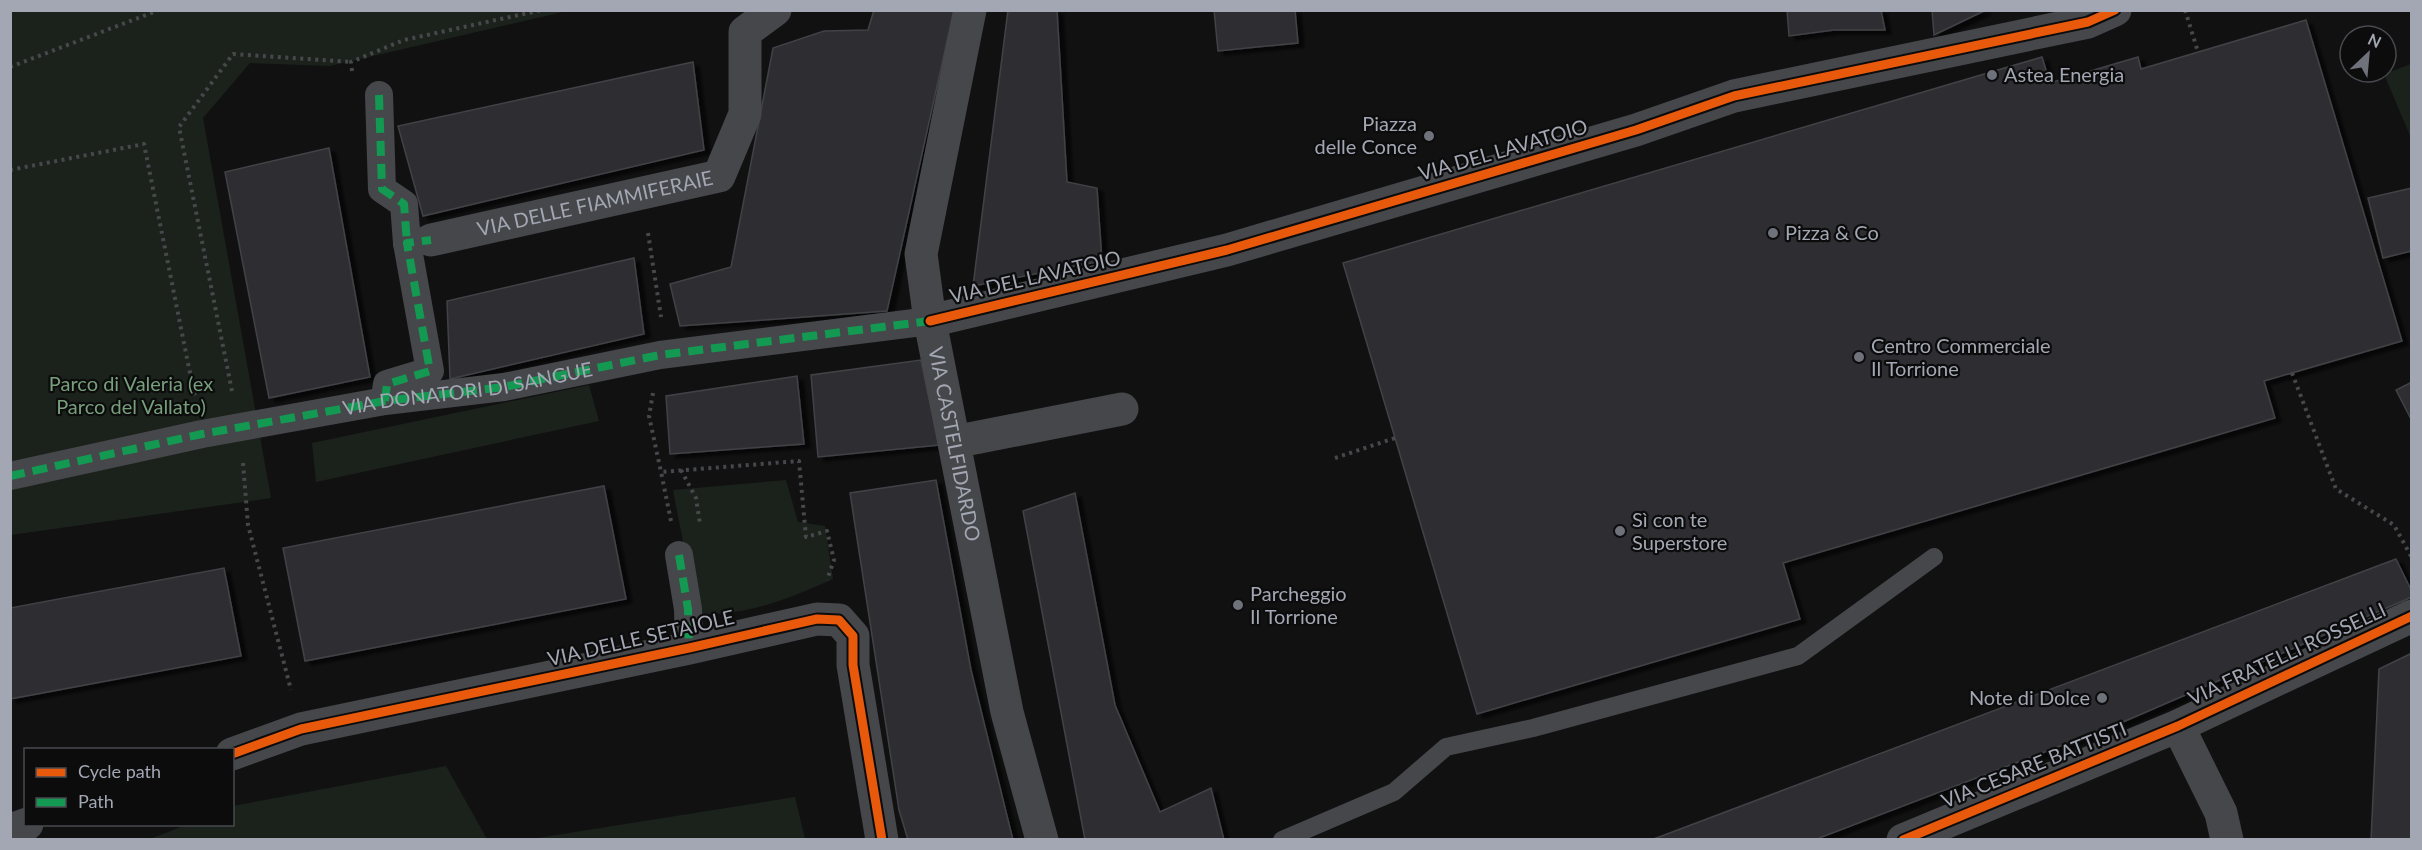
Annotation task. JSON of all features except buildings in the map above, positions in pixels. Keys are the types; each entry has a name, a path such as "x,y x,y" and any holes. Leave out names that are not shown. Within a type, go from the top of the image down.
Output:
{"street":[{"name":"VIA DELLE FIAMMIFERAIE","path":"419,242 719,176 745,114 745,32 775,10"},
{"name":"VIA CASTELFIDARDO","path":"970,10 921,254 930,321 1007,712 1042,840"},
{"name":"VIA DEL LAVATOIO","path":"930,321 1227,250 1636,130 1734,96 2097,14"},
{"path":"379,96 378,138 382,189 404,204 419,242 430,371 387,384 385,400"},
{"name":"VIA DONATORI DI SANGUE","path":"10,476 202,434 385,400 504,387 660,355 930,321"},
{"path":"954,442 1122,409"},
{"path":"679,555 688,609 689,648"},
{"name":"VIA FRATELLI ROSSELLI","path":"2178,726 2412,616"},
{"name":"VIA DELLE SETAIOLE","path":"234,753 301,729 817,619 839,620 854,636 853,665 882,840"},
{"path":"2178,726 2221,813 2227,840"},
{"name":"VIA CESARE BATTISTI","path":"1903,840 1950,830 2178,726"}],"lane":[{"path":"1282,840 1394,792 1446,747 1533,729 1798,656 1934,557"}],"path":[{"path":"10,67 159,10"},
{"path":"301,729 248,525 240,428 179,127 233,54 351,62 404,40 542,10"},
{"path":"2185,10 2198,52"},
{"path":"351,62 356,90 379,96"},
{"path":"10,170 144,144 202,434"},
{"path":"638,193 652,249 661,312"},
{"path":"660,355 649,416 679,555"},
{"path":"2292,373 2336,489 2394,525 2412,558"},
{"path":"1335,458 1395,438"},
{"path":"661,472 799,461 806,537 827,531 834,560 817,619"}],"green space":[{"name":"Parco di Valeria (ex Parco del Vallato)","path":"10,11 567,11 330,66 250,63 203,118 271,498 11,535"},
{"path":"2412,64 2411,138 2388,84 2398,84 2398,69"},
{"path":"589,385 599,421 316,482 312,443"},
{"path":"786,480 798,522 825,526 833,579 767,605 732,612 697,614 673,490"},
{"path":"446,766 487,839 150,839 183,826 234,826 234,806"},
{"path":"795,797 805,839 531,839"}],"marked path":[{"path":"379,95 382,189 404,204 407,243"},
{"path":"385,401 387,384 430,371 407,243 431,240"},
{"path":"10,476 202,434 385,401 504,387 660,355 930,321"},
{"path":"679,555 688,609 689,648"}],"cycle path":[{"path":"930,321 1227,250 1636,130 1734,96 2088,22 2115,10"},
{"path":"1903,840 2178,726 2412,616"},
{"path":"234,753 301,729 817,619 839,620 853,636 853,665 882,840"}],"place":[{"name":"Astea Energia","path":"1992,75"},
{"name":"Piazza delle Conce","path":"1429,136"},
{"name":"Pizza & Co","path":"1773,233"},
{"name":"Centro Commerciale Il Torrione","path":"1859,357"},
{"name":"Sì con te Superstore","path":"1620,531"},
{"name":"Parcheggio Il Torrione","path":"1238,605"},
{"name":"Note di Dolce","path":"2102,698"}]}
